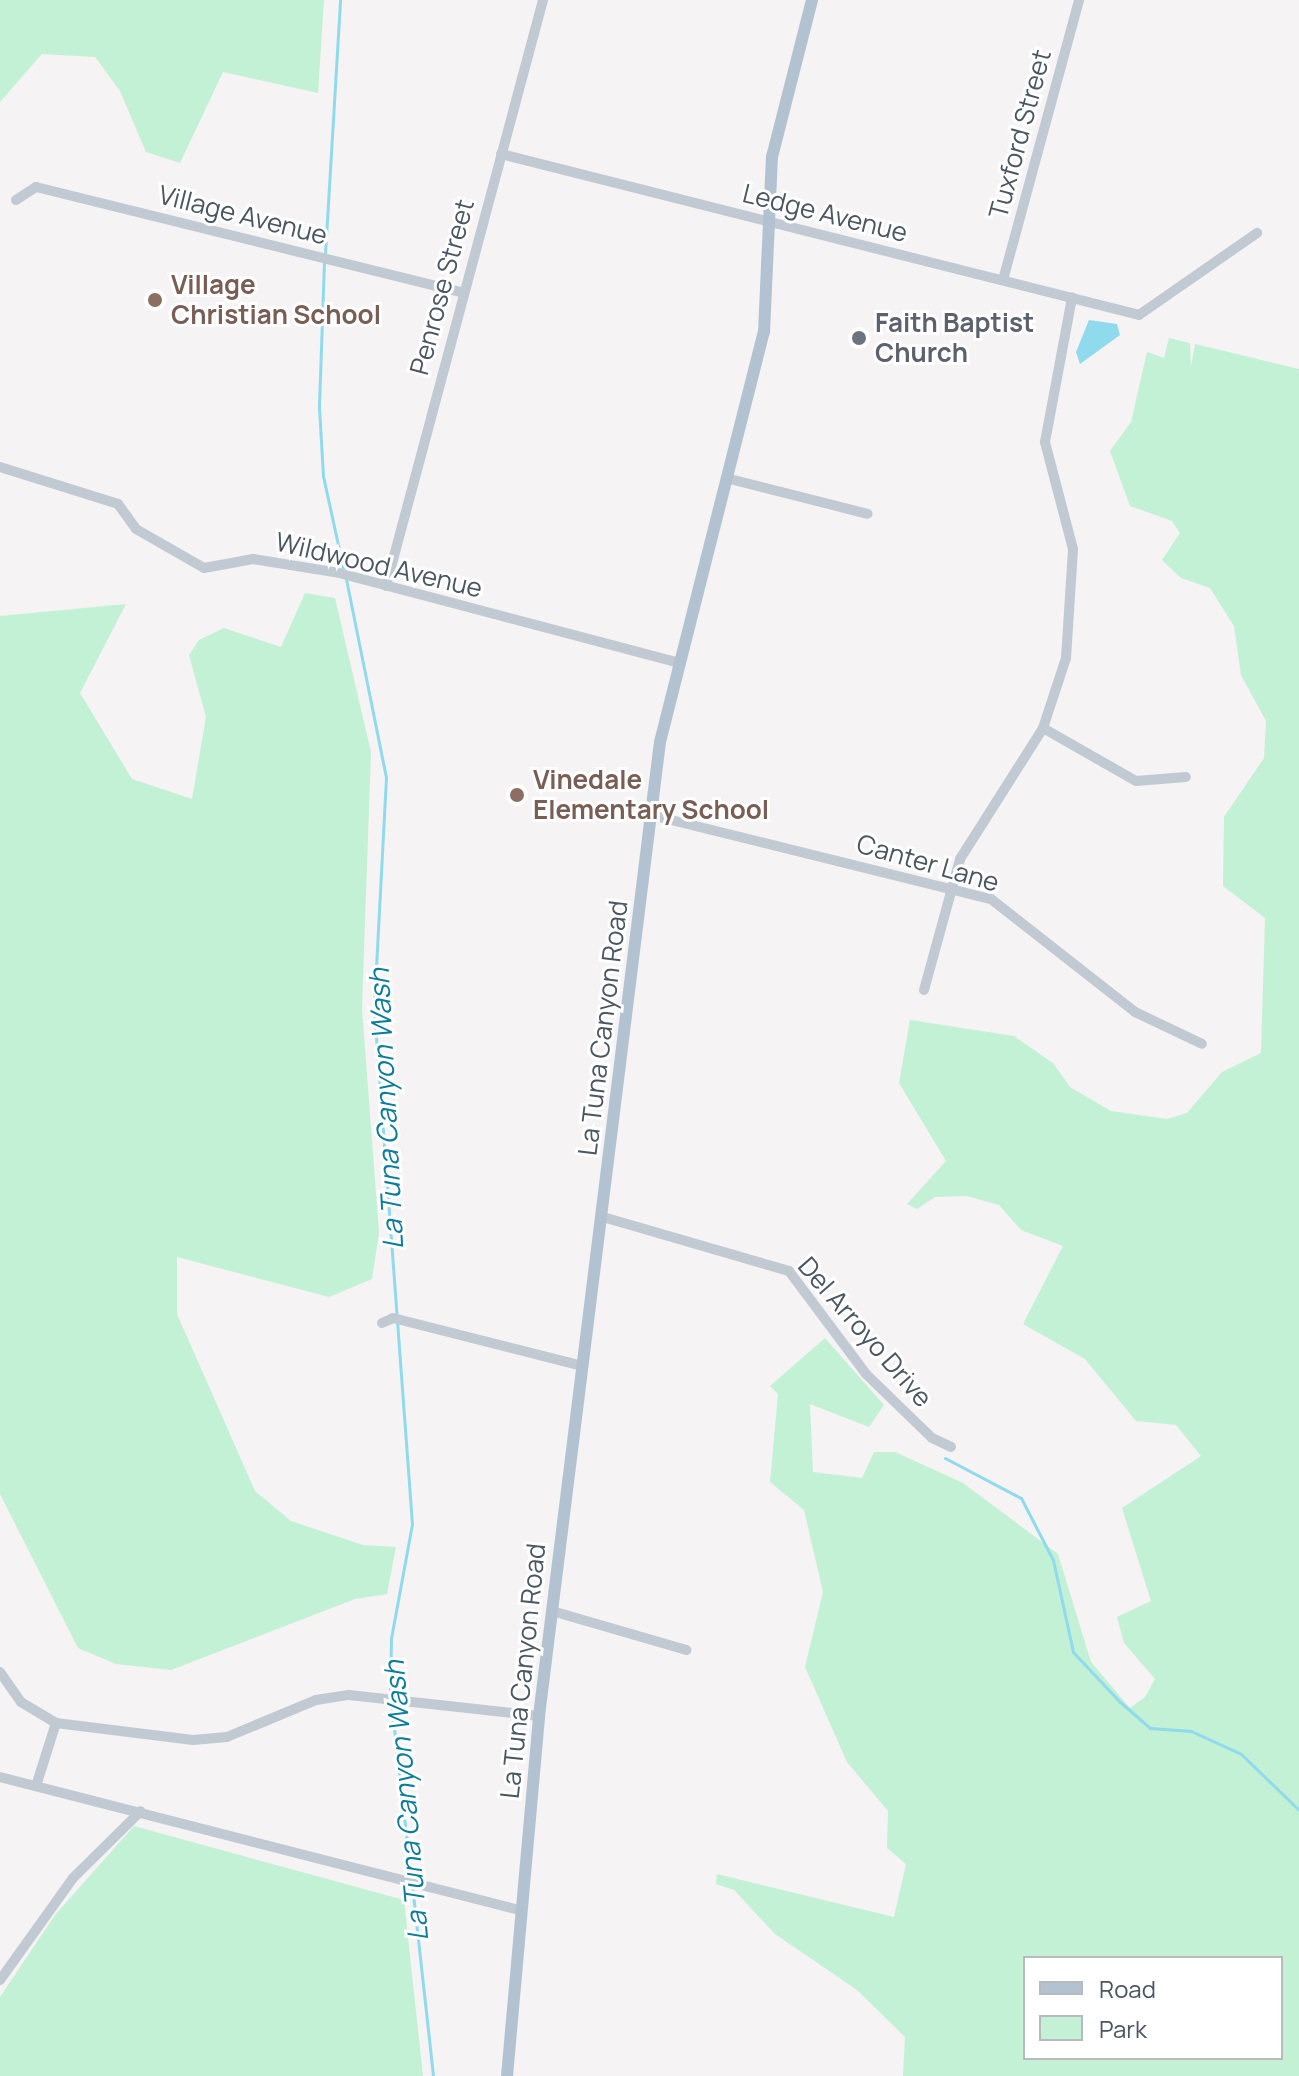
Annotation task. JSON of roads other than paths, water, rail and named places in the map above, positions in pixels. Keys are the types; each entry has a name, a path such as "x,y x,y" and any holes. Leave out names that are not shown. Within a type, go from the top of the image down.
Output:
{"main road":[{"name":"La Tuna Canyon Road","path":"507,2076 519,1910 539,1716 651,815 676,662 764,332 774,143 812,0"}],"street":[{"name":"Penrose Street","path":"386,586 543,0"},
{"name":"Tuxford Street","path":"1003,280 1079,0"},
{"name":"Ledge Avenue","path":"501,154 1139,315 1257,233"},
{"name":"Village Avenue","path":"16,200 36,187 463,293"},
{"path":"924,990 965,848 1043,728 1066,658 1074,578 1045,442 1072,298"},
{"name":"Wildwood Avenue","path":"0,467 118,504 136,529 204,568 253,559 345,575 676,662"},
{"path":"726,478 868,514"},
{"path":"1043,728 1139,782 1186,777"},
{"name":"Canter Lane","path":"651,815 951,888 1001,905 1135,1012 1202,1044"},
{"name":"Del Arroyo Drive","path":"603,1217 789,1271 866,1374 932,1438 951,1447"},
{"path":"393,1320 583,1366"},
{"path":"552,1611 686,1650"},
{"path":"0,1672 21,1702 56,1723 209,1740 316,1700 391,1698 539,1716"},
{"path":"36,1786 56,1723"},
{"path":"0,1777 519,1910"},
{"path":"0,1980 73,1878 141,1811"}],"water":[{"path":"1089,320 1117,324 1120,335 1080,364 1076,352"}],"waterway":[{"name":"La Tuna Canyon Wash","path":"325,254 340,0"},
{"name":"La Tuna Canyon Wash","path":"324,262 319,407 323,476 344,572"},
{"name":"La Tuna Canyon Wash","path":"346,579 386,777 374,1009 412,1524 391,1638 390,1695"},
{"path":"945,1458 1021,1498 1053,1560 1073,1652 1119,1701 1150,1728 1191,1731 1241,1754 1299,1810"},
{"name":"La Tuna Canyon Wash","path":"391,1702 411,1878"},
{"name":"La Tuna Canyon Wash","path":"412,1885 433,2076"}],"place":[{"name":"Village Christian School","path":"155,300"},
{"name":"Faith Baptist Church","path":"859,338"},
{"name":"Vinedale Elementary School","path":"517,795"}]}
